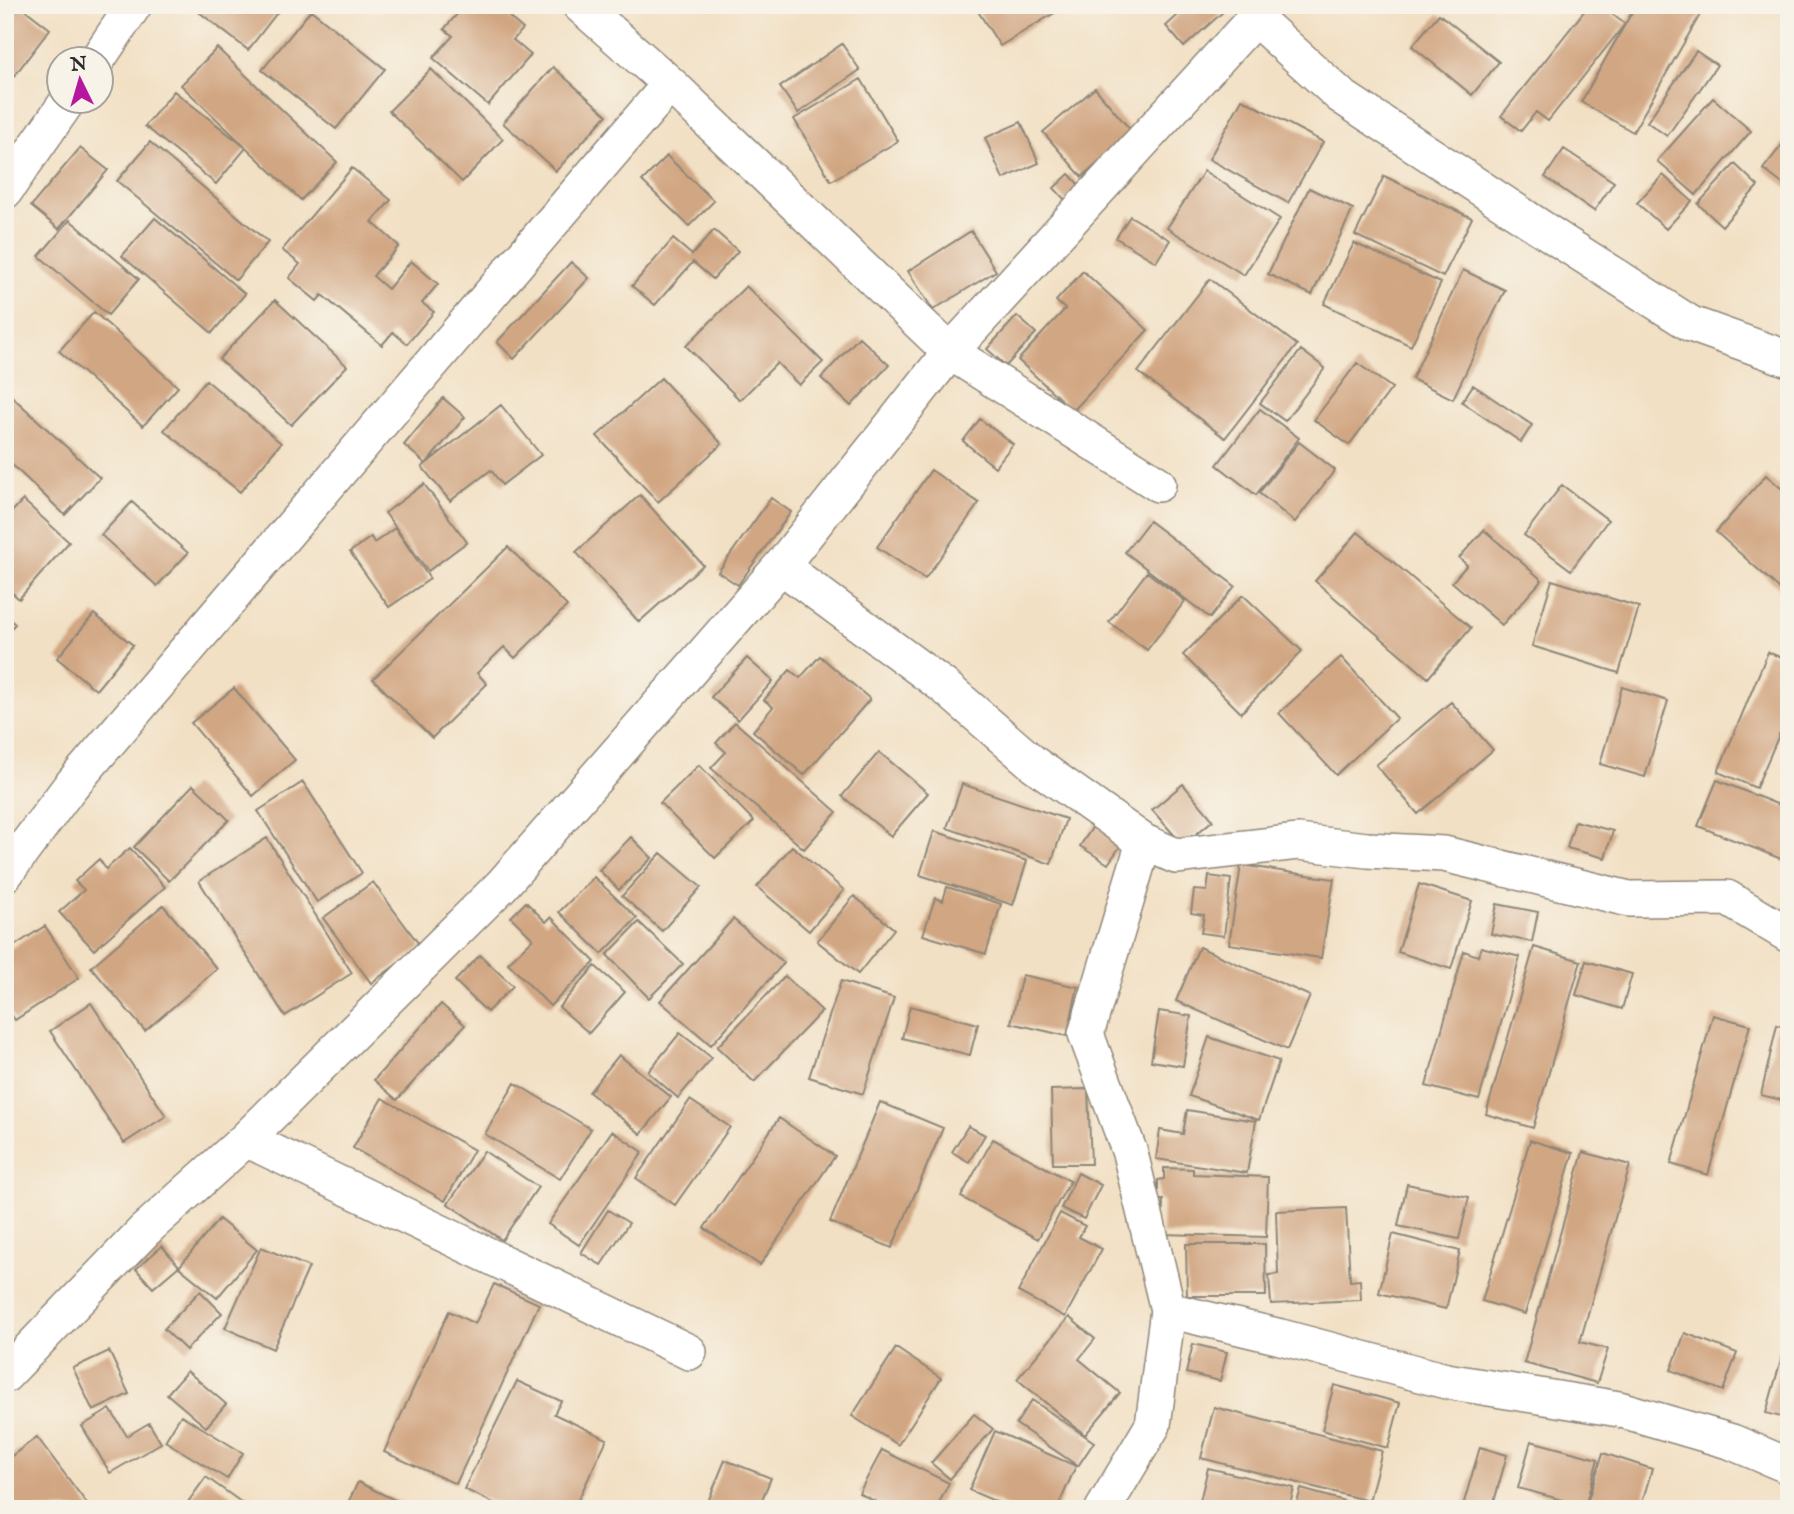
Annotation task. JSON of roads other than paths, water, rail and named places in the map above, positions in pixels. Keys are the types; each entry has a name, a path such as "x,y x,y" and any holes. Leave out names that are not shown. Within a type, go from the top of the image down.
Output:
{"street":[{"path":"106,46 134,5"},
{"path":"580,5 670,83 950,352 1158,484"},
{"path":"5,1375 144,1231 246,1139 502,885 781,566 950,352 1253,11 1341,96 1564,243 1691,324 1789,359"},
{"path":"5,874 69,788 670,83"},
{"path":"5,191 57,116"},
{"path":"781,566 945,687 1034,764 1144,842 1176,856 1298,842 1367,850 1444,854 1629,899 1727,898 1789,935"},
{"path":"1103,1509 1153,1425 1168,1310 1130,1153 1086,1034 1144,842"},
{"path":"246,1139 689,1352"},
{"path":"1168,1310 1446,1381 1619,1409 1732,1442 1789,1466"}]}
